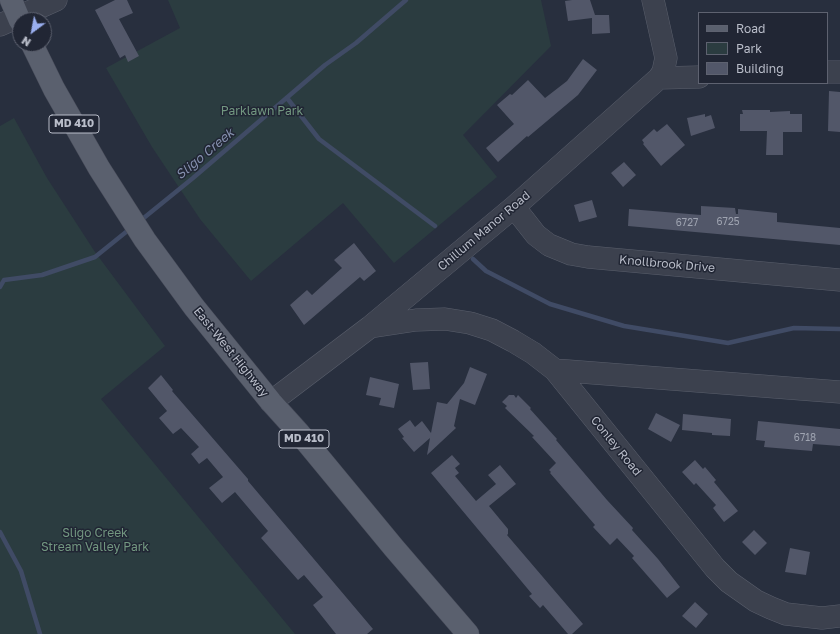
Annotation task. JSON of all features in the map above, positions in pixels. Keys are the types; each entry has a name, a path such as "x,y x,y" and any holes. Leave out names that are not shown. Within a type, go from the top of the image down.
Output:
{"main road":[{"name":"East-West Highway","path":"36,52 57,94 99,168 145,240 194,307 398,554 468,634"}],"street":[{"path":"21,12 56,0"},
{"path":"653,0 666,58 663,72 659,78"},
{"path":"828,72 840,72"},
{"path":"659,78 698,77"},
{"name":"Chillum Manor Road","path":"271,402 370,327 514,207 659,78"},
{"name":"Knollbrook Drive","path":"514,207 536,235 549,245 571,254 588,257 840,280"},
{"name":"Conley Road","path":"370,327 416,320 445,319 470,323 492,330 533,353 555,370 715,568 729,582 756,601 786,614 822,618 840,616"},
{"path":"555,370 840,392"}],"green space":[{"name":"Parklawn Park","path":"168,0 541,0 551,46 463,135 497,177 394,263 343,203 251,281 200,219 152,147 106,68 180,28"},
{"name":"Sligo Creek Stream Valley Park","path":"14,118 47,178 95,252 165,346 101,399 295,634 0,634 0,126"}],"building":[{"path":"115,0 127,0 133,13 119,19 139,56 128,62 125,55 120,58 95,10"},
{"path":"590,0 595,15 609,15 610,33 592,34 592,18 568,21 565,1"},
{"path":"583,59 597,70 578,95 528,137 527,136 498,162 486,148 514,124 497,105 510,94 512,95 528,80 545,98 567,81"},
{"path":"829,91 840,92 840,132 828,131"},
{"path":"742,110 770,110 770,112 790,111 790,114 802,114 802,132 783,132 783,155 766,155 767,131 740,131 740,114 743,114"},
{"path":"705,114 705,117 711,115 715,128 691,136 687,118"},
{"path":"667,124 685,145 661,166 643,144 644,143 642,140 654,129 657,132"},
{"path":"624,162 636,175 623,187 611,173"},
{"path":"592,200 597,217 579,222 574,205"},
{"path":"701,206 735,208 736,214 738,214 738,209 777,213 777,222 840,228 840,245 628,226 629,209 701,215"},
{"path":"354,243 376,271 364,281 360,277 304,325 290,305 307,290 312,295 342,268 334,260"},
{"path":"428,362 430,389 413,390 410,363"},
{"path":"470,367 487,374 475,405 460,399 454,426 456,428 427,455 430,438 414,452 402,438 404,437 398,429 410,420 415,427 422,421 431,433 437,402 447,404 464,383"},
{"path":"161,375 173,390 172,391 248,479 248,481 373,629 367,634 336,634 313,605 323,597 304,575 298,580 261,538 268,531 235,492 222,503 209,488 223,477 207,458 199,464 191,454 199,447 181,428 173,434 159,418 167,411 148,388"},
{"path":"370,377 399,384 394,408 379,405 381,398 366,395"},
{"path":"509,395 514,395 516,398 518,395 531,408 530,409 557,439 556,440 607,500 633,528 632,530 658,559 680,587 667,598 632,558 634,556 617,538 610,545 593,527 595,525 550,473 551,472 549,470 556,463 532,437 534,436 505,408 507,406 502,402"},
{"path":"656,413 680,425 671,442 648,429"},
{"path":"683,414 731,419 730,436 712,435 712,433 682,430"},
{"path":"758,421 840,429 840,446 813,444 812,451 764,447 765,441 756,440"},
{"path":"452,455 460,464 455,468 459,473 455,476 476,501 496,484 488,475 500,465 516,484 489,506 508,529 507,535 583,624 572,634 568,634 543,605 540,608 529,596 532,594 431,473"},
{"path":"695,460 703,469 705,467 716,480 714,482 738,511 724,522 713,508 716,505 696,483 694,485 682,472"},
{"path":"754,530 767,543 755,555 742,542"},
{"path":"790,548 810,552 806,575 785,572"},
{"path":"695,602 708,614 696,628 682,616"}],"waterway":[{"name":"Sligo Creek","path":"140,221 193,178 325,65 356,43 406,0"},
{"path":"287,98 319,139 435,226"},
{"name":"Sligo Creek","path":"0,287 4,280 42,275 95,257 131,228"},
{"path":"473,259 486,271 550,304 624,326 728,343 794,328 840,329"},
{"name":"Sligo Creek","path":"0,532 21,571 40,634"}]}
